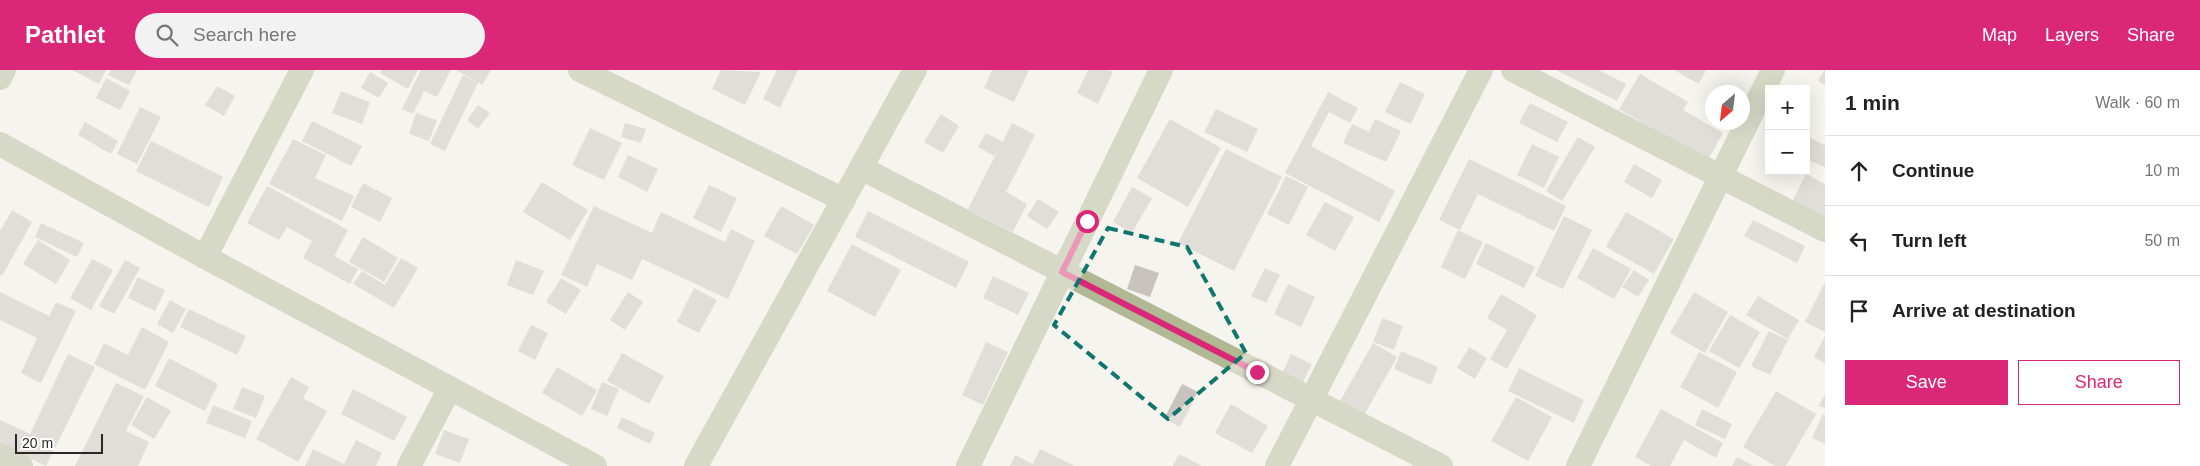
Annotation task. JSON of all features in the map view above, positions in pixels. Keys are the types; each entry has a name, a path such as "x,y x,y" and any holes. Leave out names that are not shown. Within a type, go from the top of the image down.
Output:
{"street":[{"path":"0,78 4,70"},
{"path":"205,257 302,70"},
{"path":"580,70 844,200"},
{"path":"696,466 915,70"},
{"path":"968,466 1161,70"},
{"path":"1276,466 1482,70"},
{"path":"1513,70 1825,230"},
{"path":"1578,466 1773,70"},
{"path":"0,144 205,257 594,466"},
{"path":"861,168 1440,466"},
{"path":"409,466 450,388"},
{"path":"0,455 21,466"}],"highlighted area":[{"path":"1108,228 1187,247 1246,353 1168,419 1054,325"}],"building":[{"path":"72,70 106,70 99,84"},
{"path":"111,70 137,70 129,85 108,75"},
{"path":"382,70 418,70 408,89 380,73"},
{"path":"421,70 451,70 437,97 424,91 413,114 402,109"},
{"path":"456,70 491,70 482,85"},
{"path":"721,70 761,72 745,105 712,89"},
{"path":"777,70 798,70 780,108 763,99"},
{"path":"992,70 1029,70 1014,102 984,88"},
{"path":"1088,70 1109,70 1113,72 1098,104 1077,93"},
{"path":"1556,70 1599,70 1626,84 1617,101"},
{"path":"1674,70 1706,70 1699,84"},
{"path":"1825,70 1825,85 1818,81"},
{"path":"370,72 388,83 379,98 361,88"},
{"path":"1640,74 1688,102 1683,110 1705,123 1705,130 1718,130 1723,133 1708,160 1619,109"},
{"path":"463,75 478,83 445,151 430,144"},
{"path":"106,78 130,91 120,110 96,98"},
{"path":"1400,82 1425,94 1411,124 1385,112"},
{"path":"217,86 235,96 224,116 205,105"},
{"path":"341,91 370,102 362,124 332,113"},
{"path":"1328,92 1358,108 1350,123 1329,112 1311,146 1395,191 1379,222 1285,173"},
{"path":"1530,103 1568,122 1557,142 1519,123"},
{"path":"478,105 490,113 478,129 467,120"},
{"path":"140,107 161,117 137,164 117,154"},
{"path":"1216,109 1258,129 1247,152 1204,132"},
{"path":"416,113 437,120 429,141 409,134"},
{"path":"941,114 959,126 943,153 924,142"},
{"path":"1170,119 1221,148 1188,207 1137,178"},
{"path":"1375,119 1401,131 1386,162 1343,143 1352,124 1369,132"},
{"path":"312,121 362,146 351,166 302,141"},
{"path":"85,122 118,141 111,154 78,135"},
{"path":"625,123 646,129 641,143 621,137"},
{"path":"1012,123 1035,135 1006,192 1027,204 1013,232 968,209 1000,146 994,156 978,147 986,133 1003,142"},
{"path":"590,128 622,143 604,180 572,165"},
{"path":"1578,137 1595,147 1562,201 1546,191"},
{"path":"1810,138 1825,145 1825,167 1810,161"},
{"path":"293,139 326,155 315,178 354,196 342,221 269,184"},
{"path":"151,141 223,177 209,207 136,171"},
{"path":"1532,144 1559,157 1544,188 1517,175"},
{"path":"1226,149 1282,177 1234,271 1178,243"},
{"path":"628,155 658,169 647,192 618,177"},
{"path":"1469,159 1566,206 1554,231 1478,194 1460,230 1439,220"},
{"path":"1634,164 1662,180 1652,198 1624,182"},
{"path":"1806,175 1825,184 1825,224 1790,206"},
{"path":"1286,176 1308,187 1289,225 1267,214"},
{"path":"542,182 588,210 570,240 523,212"},
{"path":"363,183 392,198 380,222 351,207"},
{"path":"709,185 737,198 721,232 693,218"},
{"path":"267,186 348,230 334,256 358,269 350,284 303,258 312,241 287,227 279,240 247,223"},
{"path":"1132,187 1152,198 1132,233 1113,222"},
{"path":"1038,199 1059,212 1047,229 1027,216"},
{"path":"1325,202 1354,217 1335,251 1306,235"},
{"path":"594,206 652,233 661,212 725,242 731,229 755,241 728,299 642,259 632,280 597,264 587,287 561,275"},
{"path":"781,206 814,225 797,254 764,236"},
{"path":"12,210 32,222 2,276 0,275 0,231"},
{"path":"868,211 969,262 956,288 855,237"},
{"path":"1626,212 1674,239 1654,274 1606,247"},
{"path":"1564,216 1592,230 1563,289 1535,276"},
{"path":"1753,220 1805,246 1797,263 1744,236"},
{"path":"41,223 84,243 77,257 35,237"},
{"path":"1458,230 1483,242 1465,279 1441,267"},
{"path":"363,237 398,258 384,282 349,262"},
{"path":"38,240 70,260 56,284 23,264"},
{"path":"1486,243 1535,267 1524,288 1476,264"},
{"path":"852,244 901,270 875,317 827,291"},
{"path":"1593,248 1631,269 1614,299 1577,278"},
{"path":"401,258 418,268 394,308 353,284 362,271 385,285"},
{"path":"92,259 113,270 91,310 70,298"},
{"path":"125,260 140,268 114,314 99,306"},
{"path":"516,260 544,271 533,295 507,285"},
{"path":"1135,265 1159,273 1150,297 1127,289"},
{"path":"1265,268 1280,275 1266,303 1251,296"},
{"path":"1634,270 1649,280 1638,297 1622,287"},
{"path":"993,276 1029,293 1018,315 983,298"},
{"path":"138,277 165,290 155,311 128,298"},
{"path":"561,278 581,290 566,314 546,302"},
{"path":"1825,282 1825,332 1805,322"},
{"path":"1288,284 1315,297 1301,327 1274,314"},
{"path":"694,288 717,300 699,333 677,322"},
{"path":"0,292 49,316 56,302 76,311 41,383 21,373 37,338 0,320"},
{"path":"628,292 643,302 625,330 610,320"},
{"path":"1694,292 1728,312 1705,353 1670,333"},
{"path":"1501,294 1537,315 1507,369 1490,359 1507,330 1487,318"},
{"path":"1758,296 1799,320 1788,339 1746,315"},
{"path":"170,300 186,309 173,333 157,324"},
{"path":"189,309 246,336 237,355 180,327"},
{"path":"1730,315 1760,332 1739,368 1709,351"},
{"path":"1382,318 1403,326 1394,350 1373,342"},
{"path":"531,325 548,333 535,360 518,351"},
{"path":"142,327 169,342 145,390 94,364 104,343 128,355"},
{"path":"1769,331 1788,340 1770,375 1751,366"},
{"path":"1825,336 1825,363 1814,357"},
{"path":"986,342 1008,352 983,405 962,395"},
{"path":"1373,343 1397,357 1363,417 1339,403"},
{"path":"1469,347 1487,358 1475,379 1457,368"},
{"path":"1401,351 1438,367 1431,385 1394,369"},
{"path":"1699,352 1737,372 1718,408 1680,387"},
{"path":"622,353 664,376 649,404 607,381"},
{"path":"68,354 95,367 46,466 0,444 0,420 30,434"},
{"path":"1291,354 1312,364 1302,384 1282,374"},
{"path":"169,358 218,384 205,411 155,386"},
{"path":"557,367 597,390 582,416 542,393"},
{"path":"1519,368 1584,400 1574,423 1508,391"},
{"path":"291,377 309,387 303,398 327,411 298,462 256,439"},
{"path":"602,382 619,389 607,416 591,409"},
{"path":"116,383 144,396 126,431 149,442 138,466 75,466"},
{"path":"1182,384 1198,392 1180,427 1164,419"},
{"path":"242,387 265,396 256,418 233,409"},
{"path":"353,389 407,417 394,441 341,414"},
{"path":"1776,391 1816,414 1786,466 1775,466 1743,447"},
{"path":"1825,394 1825,408 1819,406"},
{"path":"147,397 171,411 154,439 131,425"},
{"path":"1516,397 1552,417 1528,461 1491,441"},
{"path":"1231,404 1268,426 1252,453 1215,433"},
{"path":"213,405 252,421 245,438 206,423"},
{"path":"1661,409 1723,443 1716,458 1684,440 1670,466 1651,466 1635,457"},
{"path":"1702,409 1732,424 1725,439 1695,425"},
{"path":"1823,414 1825,415 1825,444 1812,438"},
{"path":"622,417 655,433 650,444 617,428"},
{"path":"444,430 469,439 460,463 435,454"},
{"path":"356,440 382,453 376,466 305,466 313,449 344,464"},
{"path":"1040,449 1075,466 1010,466 1015,455 1033,464"},
{"path":"1179,454 1202,466 1173,466"},
{"path":"1737,457 1754,466 1732,466"}],"route":[{"path":"1087,221 1062,272 1257,372"}]}
